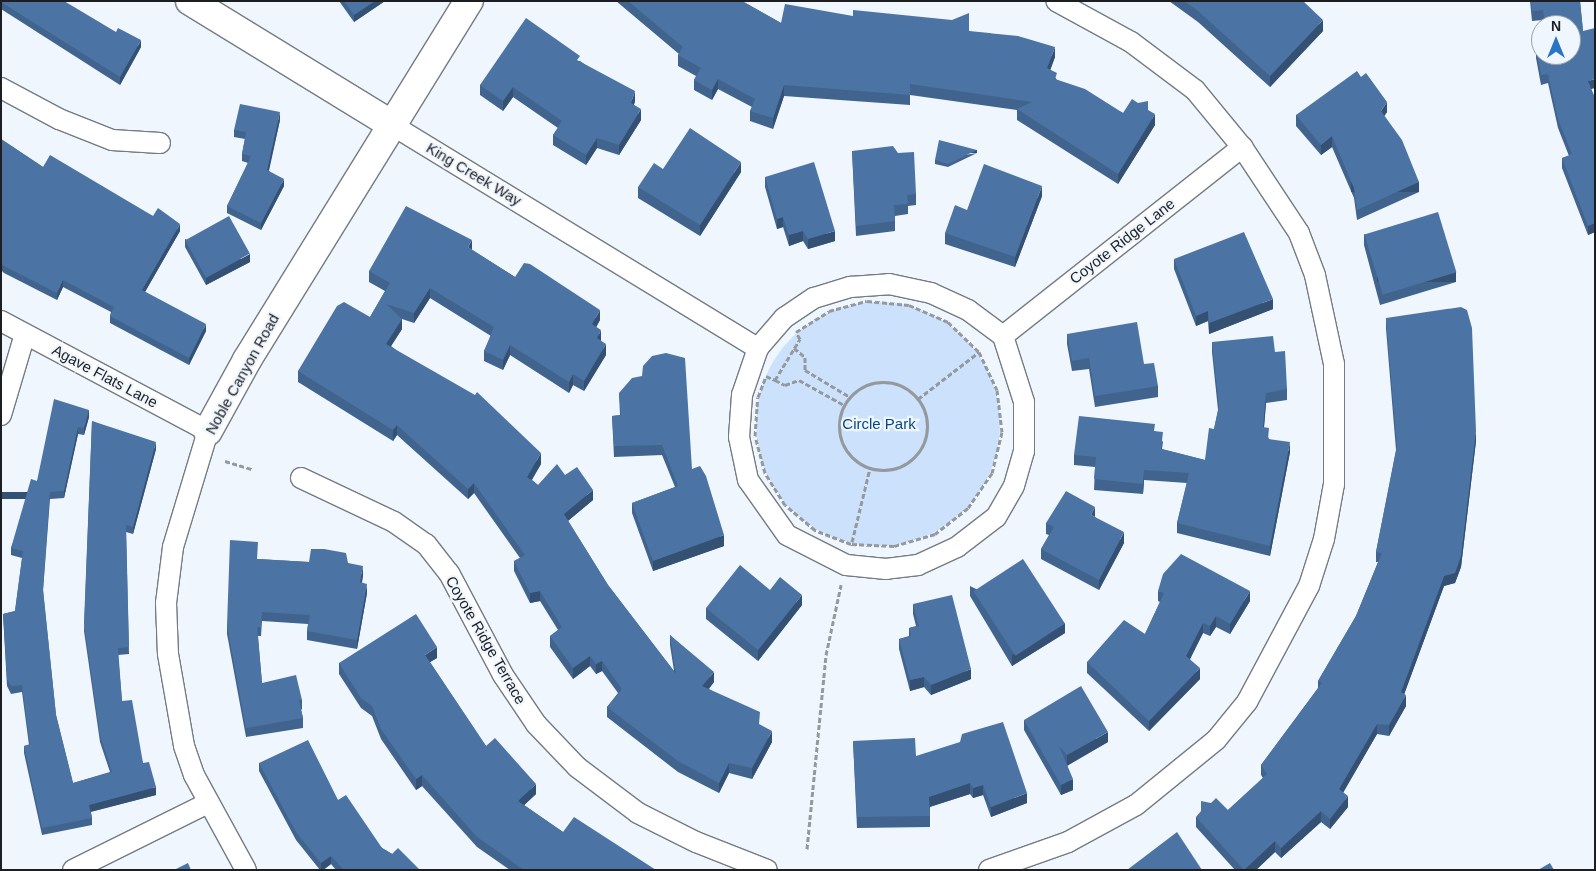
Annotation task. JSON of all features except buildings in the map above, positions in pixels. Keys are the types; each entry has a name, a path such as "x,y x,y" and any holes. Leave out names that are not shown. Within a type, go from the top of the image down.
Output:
{"street":[{"name":"King Creek Way","path":"190,1 758,348"},
{"name":"Noble Canyon Road","path":"246,870 208,803 184,746 174,701 166,603 173,547 208,431 469,1"},
{"path":"989,870 1068,842 1160,788 1198,755 1247,702 1309,586 1324,539 1334,484 1334,364 1314,275 1299,233 1242,147 1195,90 1131,42 1056,1"},
{"path":"1,88 59,119 112,140 160,143"},
{"name":"Coyote Ridge Lane","path":"1003,336 1242,147"},
{"path":"889,284 931,293 968,310 1003,336 1024,402 1024,452 1014,486 996,517 957,547 918,565 886,569 846,565 787,534 748,480 739,437 742,395 758,348 784,318 814,298 850,287 889,284"},
{"name":"Agave Flats Lane","path":"1,322 208,431"},
{"path":"1,415 25,334"},
{"name":"Coyote Ridge Terrace","path":"301,478 394,522 426,544 449,573 503,675 536,724 577,767 638,812 696,842 767,870"},
{"path":"73,870 208,803"}],"path":[{"path":"775,380 800,339 796,332 829,311 867,301 909,304 948,322 979,352 997,390 1002,432 992,473 973,501 934,534 894,546 851,544 815,530 786,505 765,473 755,436 758,397 766,376 786,385 799,380 844,405"},
{"path":"794,348 804,357 804,370 850,397"},
{"path":"918,399 979,352"},
{"path":"879,382 901,386 918,399 927,426 917,454 887,470 870,468 844,446 839,418 844,405 850,397 879,382"},
{"path":"225,461 252,469"},
{"path":"851,544 870,468"},
{"path":"807,849 826,655 842,580"}],"green space":[{"name":"Circle Park","path":"866,302 890,302 914,307 936,316 965,337 980,356 991,377 998,400 1000,424 998,448 991,471 980,492 965,511 936,532 914,541 890,546 866,546 842,541 820,532 800,519 783,502 770,482 761,460 756,436 756,412 761,388 770,366 783,346 800,329 820,316 842,307"}]}
